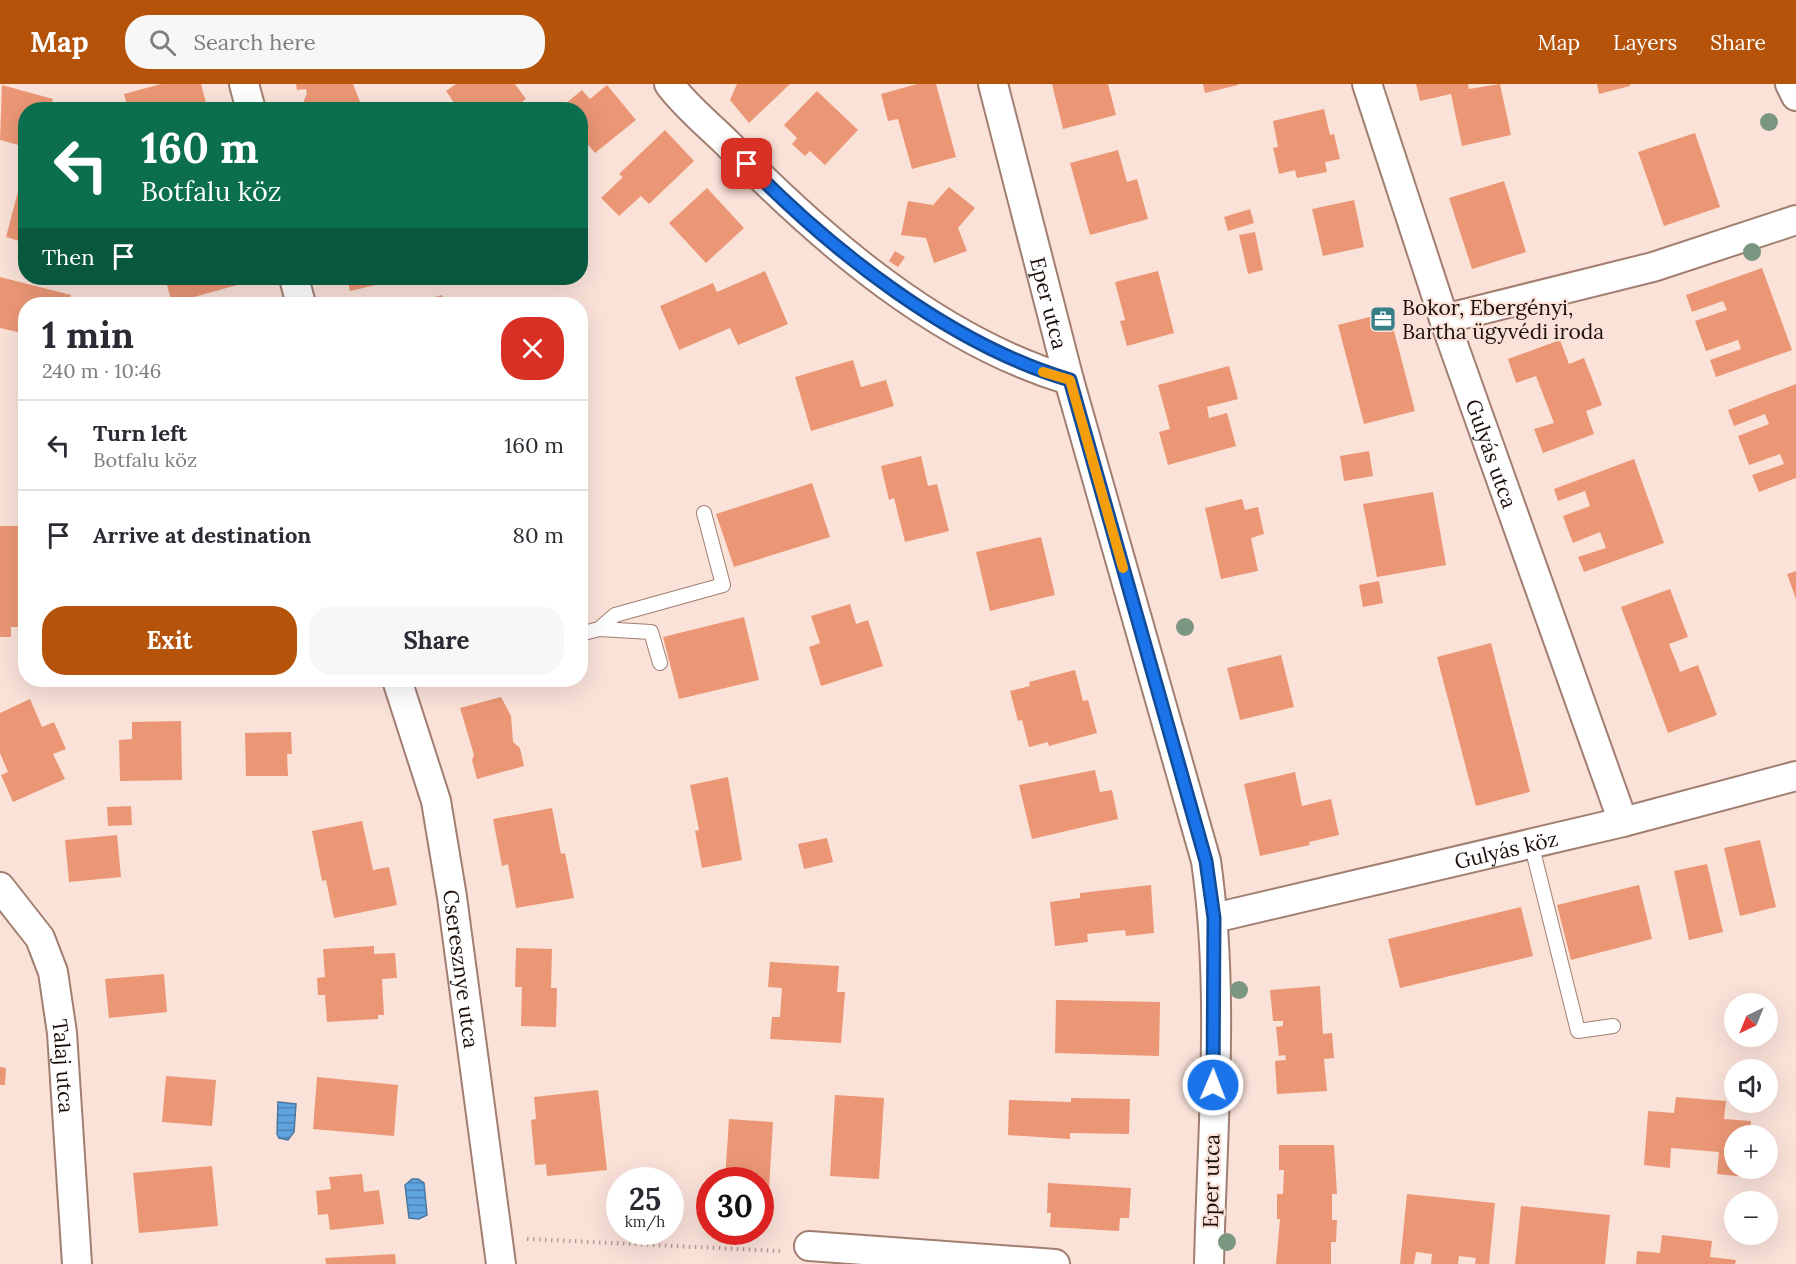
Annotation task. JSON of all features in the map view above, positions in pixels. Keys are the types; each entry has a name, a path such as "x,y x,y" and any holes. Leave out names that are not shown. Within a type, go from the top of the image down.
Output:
{"street":[{"path":"244,84 249,102"},
{"path":"669,84 792,209 915,306 1027,367 1070,380"},
{"name":"Eper utca","path":"993,84 1070,380 1206,861 1214,918 1216,973 1209,1264"},
{"name":"Gulyás utca","path":"1367,84 1444,319 1623,822"},
{"path":"1790,84 1796,96"},
{"path":"1444,319 1653,267 1796,220"},
{"name":"Cseresznye utca","path":"400,687 436,801 452,897 501,1264"},
{"name":"Gulyás köz","path":"1214,918 1623,822 1796,776"},
{"name":"Talaj utca","path":"0,887 40,938 53,972 62,1034 77,1264"},
{"path":"809,1246 1055,1264"}],"lane":[{"path":"599,629 615,615 723,585 704,513"},
{"path":"588,632 599,629 651,632 660,663"},
{"path":"1531,843 1578,1031 1613,1026"}],"path":[{"path":"554,1240 801,1252 809,1246"}],"water":[{"path":"278,1102 296,1104 294,1132 288,1140 279,1138 277,1134"},
{"path":"412,1179 418,1179 424,1183 427,1215 419,1219 409,1218 405,1185"}],"building":[{"path":"161,84 201,84 206,102 126,102 124,94"},
{"path":"296,84 353,84 360,102 303,102 306,89 297,90"},
{"path":"456,84 515,84 526,99 522,102 454,102 446,91"},
{"path":"737,84 790,84 749,123 730,100"},
{"path":"917,84 936,84 956,157 912,169 898,119 888,121 881,94"},
{"path":"1052,84 1108,84 1116,115 1063,129"},
{"path":"1203,84 1238,84 1238,85 1205,93"},
{"path":"1416,84 1468,84 1469,89 1500,84 1511,135 1462,146 1451,94 1420,101"},
{"path":"1597,84 1630,84 1630,86 1599,94"},
{"path":"2,85 53,99 52,102 18,102 18,145 0,140"},
{"path":"607,85 636,120 595,153 588,145 588,102 568,102 582,90 590,99"},
{"path":"817,91 858,130 825,165 810,151 805,156 792,144 797,138 784,125"},
{"path":"1324,109 1330,135 1334,134 1340,159 1325,162 1327,172 1297,178 1295,170 1279,174 1273,148 1278,147 1273,121"},
{"path":"665,130 694,161 649,204 641,196 619,216 601,198 623,177 619,174"},
{"path":"1695,133 1720,207 1664,226 1638,152"},
{"path":"1118,150 1127,182 1137,179 1148,219 1090,235 1070,163"},
{"path":"1504,181 1526,252 1472,269 1449,198"},
{"path":"949,187 975,208 958,228 967,251 934,263 926,238 901,235 908,201 933,205"},
{"path":"707,188 744,228 706,263 669,223"},
{"path":"18,192 18,241 6,237"},
{"path":"1354,200 1364,247 1323,256 1312,209"},
{"path":"1250,209 1254,223 1228,231 1224,217"},
{"path":"1255,232 1263,270 1248,274 1239,235"},
{"path":"895,251 905,257 898,267 889,261"},
{"path":"1762,268 1792,350 1716,377 1710,360 1741,349 1738,340 1706,351 1695,321 1727,310 1723,301 1692,312 1686,295"},
{"path":"765,271 788,324 738,345 730,328 679,350 660,306 713,283 717,292"},
{"path":"1158,271 1174,333 1127,346 1120,321 1125,320 1115,282"},
{"path":"0,277 18,282 18,285 32,285 71,295 70,297 18,297 18,332 0,328"},
{"path":"167,285 237,285 194,297 170,297"},
{"path":"349,285 376,285 350,291"},
{"path":"1389,312 1415,411 1364,424 1338,325"},
{"path":"1560,340 1569,364 1584,358 1602,405 1586,411 1594,434 1543,453 1534,429 1554,423 1536,376 1516,383 1508,359"},
{"path":"853,360 861,387 886,380 894,406 811,431 795,377"},
{"path":"1229,366 1238,399 1207,407 1209,418 1227,413 1236,446 1168,465 1159,432 1170,429 1158,385"},
{"path":"1796,384 1796,478 1759,492 1752,475 1784,464 1780,454 1749,465 1738,436 1769,424 1765,414 1734,426 1728,410"},
{"path":"1369,451 1373,476 1344,481 1340,456"},
{"path":"921,456 928,486 937,484 949,531 905,542 894,498 889,500 881,466"},
{"path":"1634,459 1664,543 1584,572 1578,557 1606,548 1600,532 1573,543 1568,530 1563,516 1590,506 1585,491 1558,501 1554,489"},
{"path":"812,483 830,537 734,567 716,514"},
{"path":"1433,492 1446,565 1377,577 1363,504"},
{"path":"1242,499 1245,510 1258,507 1264,534 1251,538 1258,571 1221,579 1205,508"},
{"path":"0,526 18,526 18,627 11,627 11,637 0,637"},
{"path":"1041,537 1055,595 990,611 976,552"},
{"path":"1796,571 1796,599 1787,574"},
{"path":"1379,581 1383,603 1363,607 1359,585"},
{"path":"1670,589 1688,637 1669,644 1680,672 1698,665 1717,715 1668,733 1621,607"},
{"path":"850,604 856,624 868,620 883,666 821,686 809,647 820,643 811,616"},
{"path":"744,617 759,680 679,699 663,637"},
{"path":"1491,643 1530,792 1476,806 1437,657"},
{"path":"1281,655 1294,707 1240,720 1227,668"},
{"path":"1075,670 1083,701 1088,700 1097,733 1049,746 1048,742 1029,747 1022,720 1018,721 1010,691 1030,686 1029,682"},
{"path":"501,697 511,716 513,742 520,748 524,766 477,779 472,760 474,755 460,708"},
{"path":"30,699 42,727 54,722 66,749 53,754 65,779 13,802 1,775 8,772 0,753 0,713"},
{"path":"181,721 182,780 120,781 119,740 132,739 132,722"},
{"path":"291,732 292,754 287,754 288,776 246,776 245,733"},
{"path":"1095,770 1100,792 1112,790 1118,819 1032,839 1019,785"},
{"path":"1295,772 1302,806 1331,799 1339,835 1309,842 1310,845 1260,856 1244,784"},
{"path":"728,777 742,860 702,868 695,831 699,830 690,785"},
{"path":"131,806 132,825 108,826 107,807"},
{"path":"552,808 561,854 565,853 574,898 516,908 508,864 502,866 493,819"},
{"path":"362,821 373,870 389,867 397,905 334,918 326,880 322,881 312,831"},
{"path":"117,835 121,877 69,882 65,840"},
{"path":"827,838 833,862 804,869 798,844"},
{"path":"1760,840 1776,907 1740,916 1724,848"},
{"path":"1707,864 1723,932 1689,940 1674,871"},
{"path":"1151,885 1154,933 1126,936 1125,930 1087,934 1088,942 1055,946 1050,902 1080,898 1080,893"},
{"path":"1639,885 1652,939 1571,960 1557,905"},
{"path":"1521,907 1533,956 1400,988 1388,939"},
{"path":"374,946 374,954 395,953 397,978 382,979 384,1015 378,1015 378,1019 327,1022 325,995 318,995 317,978 325,977 323,949"},
{"path":"516,948 552,949 551,988 557,988 556,1027 521,1026 522,987 515,987"},
{"path":"770,962 839,966 837,992 845,992 841,1043 770,1039 772,1017 780,1017 782,988 768,987"},
{"path":"164,974 167,1012 109,1018 105,979"},
{"path":"1320,986 1323,1034 1332,1033 1334,1058 1324,1059 1327,1091 1277,1094 1275,1061 1286,1060 1285,1055 1279,1056 1276,1027 1283,1026 1283,1021 1273,1021 1270,990"},
{"path":"1056,1000 1160,1002 1159,1056 1055,1053"},
{"path":"0,1067 6,1068 5,1085 0,1085"},
{"path":"166,1076 216,1080 212,1126 162,1122"},
{"path":"317,1077 398,1085 394,1136 313,1129"},
{"path":"598,1090 606,1170 547,1176 546,1164 535,1165 531,1120 536,1119 534,1097"},
{"path":"835,1095 884,1098 879,1179 830,1176"},
{"path":"1676,1097 1724,1101 1724,1119 1751,1121 1751,1125 1724,1125 1724,1175 1717,1174 1719,1152 1671,1148 1670,1168 1644,1165 1648,1111 1674,1113"},
{"path":"1071,1098 1130,1099 1129,1134 1070,1133 1070,1139 1008,1135 1009,1100 1071,1102"},
{"path":"729,1119 773,1122 770,1167 726,1167"},
{"path":"1279,1145 1334,1145 1337,1194 1332,1194 1332,1220 1337,1220 1336,1242 1331,1242 1331,1264 1276,1264 1280,1219 1277,1219 1277,1194 1283,1194 1284,1170 1279,1170"},
{"path":"212,1166 218,1226 139,1233 133,1173"},
{"path":"362,1174 364,1192 379,1190 384,1224 330,1230 328,1214 318,1215 316,1191 331,1189 329,1177"},
{"path":"1048,1183 1131,1188 1129,1218 1120,1218 1119,1231 1050,1227 1051,1213 1047,1213"},
{"path":"1407,1194 1495,1203 1489,1264 1475,1264 1476,1258 1459,1256 1458,1264 1431,1264 1432,1254 1416,1252 1414,1264 1400,1264"},
{"path":"1521,1206 1610,1215 1605,1264 1515,1264"},
{"path":"1662,1235 1712,1241 1710,1257 1736,1260 1735,1264 1636,1264 1637,1251 1660,1253"},
{"path":"395,1254 396,1264 326,1264 325,1258"}],"slow traffic":[{"path":"1043,372 1070,380 1123,568"}],"place":[{"name":"Bokor, Ebergényi, Bartha ügyvédi iroda","path":"1383,319"}],"route":[{"path":"747,164 792,209 915,306 1027,367 1070,380 1206,861 1214,918 1216,973 1213,1085"}]}
